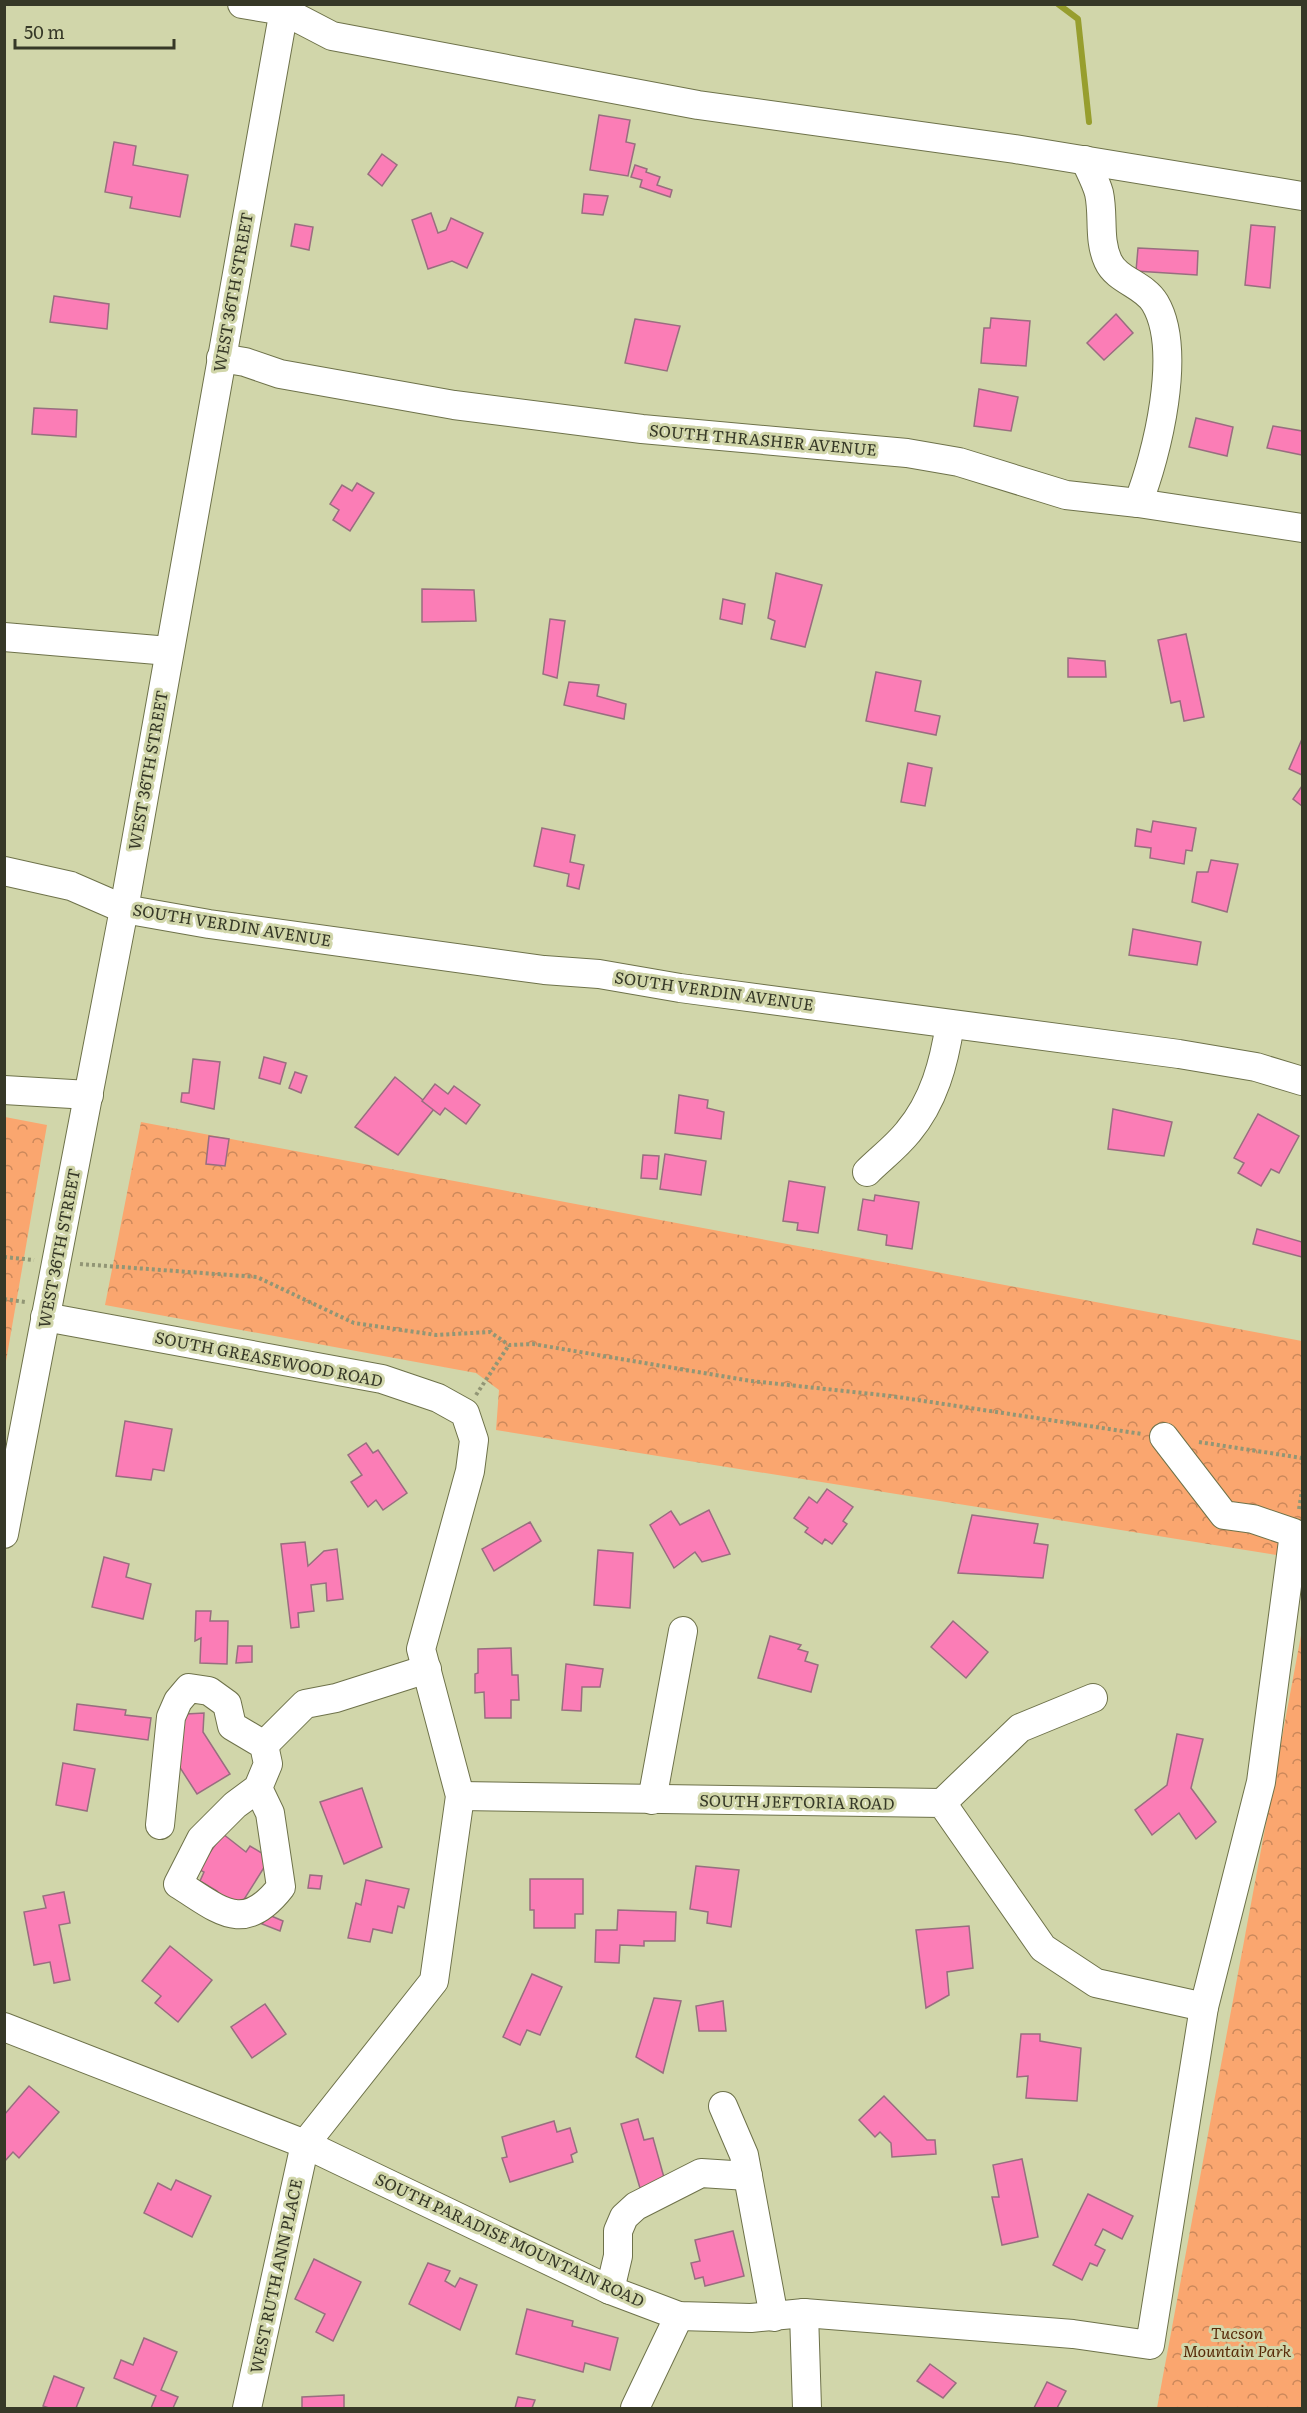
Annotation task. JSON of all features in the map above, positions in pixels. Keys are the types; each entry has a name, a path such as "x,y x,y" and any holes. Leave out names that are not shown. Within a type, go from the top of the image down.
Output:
{"street":[{"path":"242,4 284,8 332,36 698,105 1085,160 1302,196"},
{"name":"WEST 36TH STREET","path":"4,1534 124,909 284,8"},
{"path":"1085,160 1099,195 1102,240 1109,263 1120,275 1144,290 1155,303 1163,323 1167,345 1163,405 1153,462 1138,503"},
{"name":"SOUTH THRASHER AVENUE","path":"221,358 245,362 280,374 454,405 642,429 908,453 960,462 1066,495 1138,503 1302,528"},
{"path":"4,637 169,651"},
{"name":"SOUTH VERDIN AVENUE","path":"4,871 71,886 124,909 209,924 544,970 599,974 680,988 1179,1054 1256,1067 1302,1081"},
{"path":"867,1172 908,1133 931,1096 945,1056 950,1024"},
{"path":"4,1090 89,1095"},
{"name":"SOUTH GREASEWOOD ROAD","path":"45,1317 382,1379 438,1398 465,1413"},
{"path":"305,2144 434,1981 460,1796 422,1649 470,1471 474,1440 465,1413"},
{"path":"1093,1698 1020,1728 942,1803 1043,1948 1096,1983 1204,2007 1261,1782 1294,1533 1253,1519 1224,1515 1164,1437"},
{"path":"652,1800 683,1631"},
{"path":"264,1745 305,1704 336,1698 427,1669"},
{"path":"160,1825 171,1717 178,1701 189,1688 209,1691 227,1704 232,1726 264,1745 268,1764 258,1788"},
{"name":"SOUTH JEFTORIA ROAD","path":"460,1796 942,1803"},
{"name":"SOUTH PARADISE MOUNTAIN ROAD","path":"4,2027 305,2144 610,2290 679,2316 774,2316 804,2313 1073,2334 1150,2344 1204,2007"},
{"path":"723,2106 744,2155 774,2316"},
{"name":"WEST RUTH ANN PLACE","path":"247,2409 305,2144"},
{"path":"610,2290 618,2256 618,2231 624,2217 636,2206 701,2173 748,2176"},
{"path":"804,2313 807,2409"},
{"path":"635,2409 679,2316"}],"path":[{"path":"4,1257 257,1277 354,1323 436,1335 490,1332 509,1345 532,1344 751,1381 891,1396 1302,1458"},
{"path":"465,1413 509,1345"}],"green space":[{"path":"4,1117 47,1125 5,1367"},
{"path":"141,1122 1302,1341 1302,1559 496,1430 499,1390 476,1373 105,1305"},
{"name":"Tucson Mountain Park","path":"1302,1630 1302,2408 1157,2408"}],"building":[{"path":"599,115 630,120 626,142 635,144 628,176 590,170"},
{"path":"114,142 136,146 133,165 188,175 180,217 130,208 132,197 105,192"},
{"path":"382,154 397,165 382,186 368,174"},
{"path":"635,165 660,177 657,185 672,190 670,197 640,187 642,180 631,177"},
{"path":"584,194 608,196 603,215 582,213"},
{"path":"431,213 438,233 446,230 451,218 483,233 467,268 452,261 428,269 412,220"},
{"path":"295,224 313,227 309,250 291,246"},
{"path":"1251,225 1275,227 1270,288 1245,285"},
{"path":"1138,248 1198,251 1197,275 1136,271"},
{"path":"54,296 109,304 107,329 50,322"},
{"path":"1116,314 1133,333 1104,360 1087,343"},
{"path":"991,318 1030,321 1026,366 981,363 984,328 990,328"},
{"path":"635,319 680,326 667,371 625,363"},
{"path":"979,389 1018,397 1011,431 974,426"},
{"path":"34,408 77,410 76,437 32,434"},
{"path":"1196,418 1233,427 1227,456 1189,447"},
{"path":"1273,426 1302,431 1302,455 1267,448"},
{"path":"357,483 374,493 350,531 333,520 339,510 330,504 342,485 352,491"},
{"path":"776,573 822,585 805,647 771,639 775,621 768,618"},
{"path":"422,589 474,590 476,621 422,622"},
{"path":"723,599 745,604 742,624 720,619"},
{"path":"550,619 565,621 557,678 543,674"},
{"path":"1186,634 1204,717 1184,721 1180,701 1171,703 1158,640"},
{"path":"1068,658 1105,661 1106,677 1068,677"},
{"path":"876,672 921,681 915,711 940,716 936,735 866,721"},
{"path":"569,682 599,685 597,696 626,704 624,719 564,705"},
{"path":"1302,739 1302,775 1289,769"},
{"path":"908,763 932,768 925,806 901,802"},
{"path":"1302,786 1302,806 1293,799"},
{"path":"1153,821 1196,828 1192,851 1186,850 1184,864 1150,858 1151,848 1135,846 1137,829 1151,832"},
{"path":"542,828 575,835 570,862 584,865 579,889 567,886 569,874 534,866"},
{"path":"1211,860 1238,864 1227,912 1192,902 1197,872 1208,872"},
{"path":"1133,929 1201,942 1197,965 1129,955"},
{"path":"264,1057 286,1063 280,1084 259,1078"},
{"path":"193,1059 220,1062 214,1109 181,1102 182,1093 189,1093"},
{"path":"295,1072 307,1076 301,1093 289,1088"},
{"path":"395,1077 434,1109 398,1155 355,1127"},
{"path":"435,1084 448,1094 454,1086 480,1105 466,1124 445,1108 440,1115 422,1101"},
{"path":"679,1095 708,1100 707,1108 724,1112 721,1139 675,1133"},
{"path":"1113,1109 1172,1122 1164,1156 1108,1149"},
{"path":"1258,1114 1299,1136 1279,1173 1271,1169 1261,1186 1238,1173 1244,1163 1234,1158"},
{"path":"209,1136 229,1139 225,1166 206,1164"},
{"path":"665,1154 706,1161 701,1195 660,1189"},
{"path":"643,1155 659,1156 657,1179 641,1178"},
{"path":"789,1181 825,1187 818,1233 797,1230 798,1223 783,1221"},
{"path":"875,1195 919,1202 912,1249 886,1245 887,1235 858,1230 863,1199 874,1201"},
{"path":"1257,1229 1302,1242 1302,1257 1253,1244"},
{"path":"125,1421 172,1429 164,1471 153,1469 151,1480 116,1476"},
{"path":"366,1443 373,1453 378,1450 407,1493 383,1510 376,1500 368,1507 351,1482 362,1475 348,1455"},
{"path":"827,1489 853,1507 843,1521 847,1524 832,1544 825,1539 822,1544 805,1532 808,1528 794,1518 809,1497 817,1503"},
{"path":"709,1510 730,1554 702,1562 695,1552 674,1568 650,1525 671,1511 680,1525"},
{"path":"972,1515 1038,1524 1034,1543 1048,1545 1043,1578 958,1573"},
{"path":"530,1522 541,1541 494,1571 482,1549"},
{"path":"305,1542 308,1566 324,1551 337,1549 343,1599 327,1601 326,1583 311,1585 314,1611 298,1613 299,1627 291,1628 281,1544"},
{"path":"598,1550 633,1553 630,1608 594,1605"},
{"path":"104,1557 129,1564 126,1577 151,1584 143,1619 92,1607"},
{"path":"196,1611 211,1611 210,1621 228,1621 227,1664 200,1663 201,1638 195,1641"},
{"path":"953,1621 988,1652 966,1678 931,1647"},
{"path":"770,1636 801,1645 798,1649 808,1652 805,1661 818,1665 811,1692 758,1678"},
{"path":"238,1646 252,1646 252,1662 236,1663"},
{"path":"511,1648 512,1675 518,1675 519,1700 511,1700 511,1718 485,1718 484,1692 475,1693 478,1649"},
{"path":"566,1664 603,1669 600,1687 582,1687 581,1711 562,1710"},
{"path":"77,1704 126,1710 125,1715 151,1718 148,1740 74,1730"},
{"path":"204,1713 203,1732 230,1774 197,1794 170,1752 186,1714"},
{"path":"1177,1734 1203,1739 1191,1788 1216,1822 1196,1839 1179,1813 1152,1835 1135,1810 1167,1785"},
{"path":"63,1763 95,1769 87,1811 56,1805"},
{"path":"362,1788 382,1847 344,1864 320,1802"},
{"path":"223,1834 246,1852 250,1846 270,1858 238,1909 229,1908 217,1891 200,1881 204,1872 198,1869"},
{"path":"696,1866 739,1870 731,1927 707,1923 708,1912 690,1909"},
{"path":"310,1875 322,1876 320,1889 308,1888"},
{"path":"530,1879 583,1879 583,1914 575,1914 575,1928 534,1928 534,1910 530,1910"},
{"path":"366,1880 409,1889 404,1908 398,1906 392,1933 373,1929 370,1942 348,1938 356,1903 361,1905"},
{"path":"64,1892 70,1923 59,1925 70,1980 54,1983 50,1962 34,1965 24,1912 46,1908 43,1896"},
{"path":"618,1910 676,1912 675,1941 644,1941 644,1946 620,1945 619,1963 595,1962 596,1930 617,1930"},
{"path":"269,1915 283,1921 280,1931 262,1924"},
{"path":"969,1926 973,1968 947,1972 949,1995 926,2008 916,1930"},
{"path":"170,1946 212,1980 178,2022 155,2003 161,1996 142,1981"},
{"path":"532,1974 562,1987 540,2035 527,2030 520,2045 503,2037"},
{"path":"654,1998 681,2001 663,2073 636,2057"},
{"path":"723,2001 726,2031 699,2031 696,2006"},
{"path":"265,2004 286,2034 252,2058 231,2027"},
{"path":"1021,2034 1040,2034 1040,2041 1081,2048 1077,2101 1026,2098 1028,2076 1017,2077"},
{"path":"29,2086 59,2112 19,2158 13,2152 4,2162 4,2115"},
{"path":"884,2096 927,2140 935,2140 936,2154 892,2157 891,2143 880,2132 875,2137 859,2120"},
{"path":"638,2119 644,2140 653,2138 665,2181 640,2188 621,2124"},
{"path":"554,2121 557,2132 570,2128 577,2152 571,2155 573,2162 510,2182 502,2158 507,2157 502,2137"},
{"path":"1022,2159 1038,2237 1002,2245 992,2197 999,2197 993,2165"},
{"path":"176,2180 211,2196 192,2237 144,2213 158,2183 171,2190"},
{"path":"1088,2194 1133,2216 1122,2239 1103,2229 1095,2245 1105,2250 1097,2266 1090,2263 1082,2280 1053,2265"},
{"path":"733,2231 744,2276 705,2286 703,2277 695,2279 691,2263 700,2261 695,2240"},
{"path":"314,2259 361,2282 333,2341 316,2332 325,2314 295,2299"},
{"path":"428,2263 450,2271 445,2281 455,2287 460,2278 477,2285 460,2330 409,2304"},
{"path":"527,2309 573,2321 572,2326 618,2338 610,2370 585,2363 583,2372 516,2354"},
{"path":"144,2338 177,2352 161,2390 178,2397 173,2408 151,2408 156,2396 114,2378 121,2360 133,2365"},
{"path":"930,2364 956,2383 943,2398 917,2381"},
{"path":"54,2376 84,2388 76,2408 43,2406"},
{"path":"1047,2382 1066,2391 1057,2408 1034,2408"},
{"path":"344,2395 344,2408 302,2408 302,2397"},
{"path":"518,2397 535,2400 532,2408 515,2408"}],"waterway":[{"path":"1058,4 1078,19 1089,122"}]}
